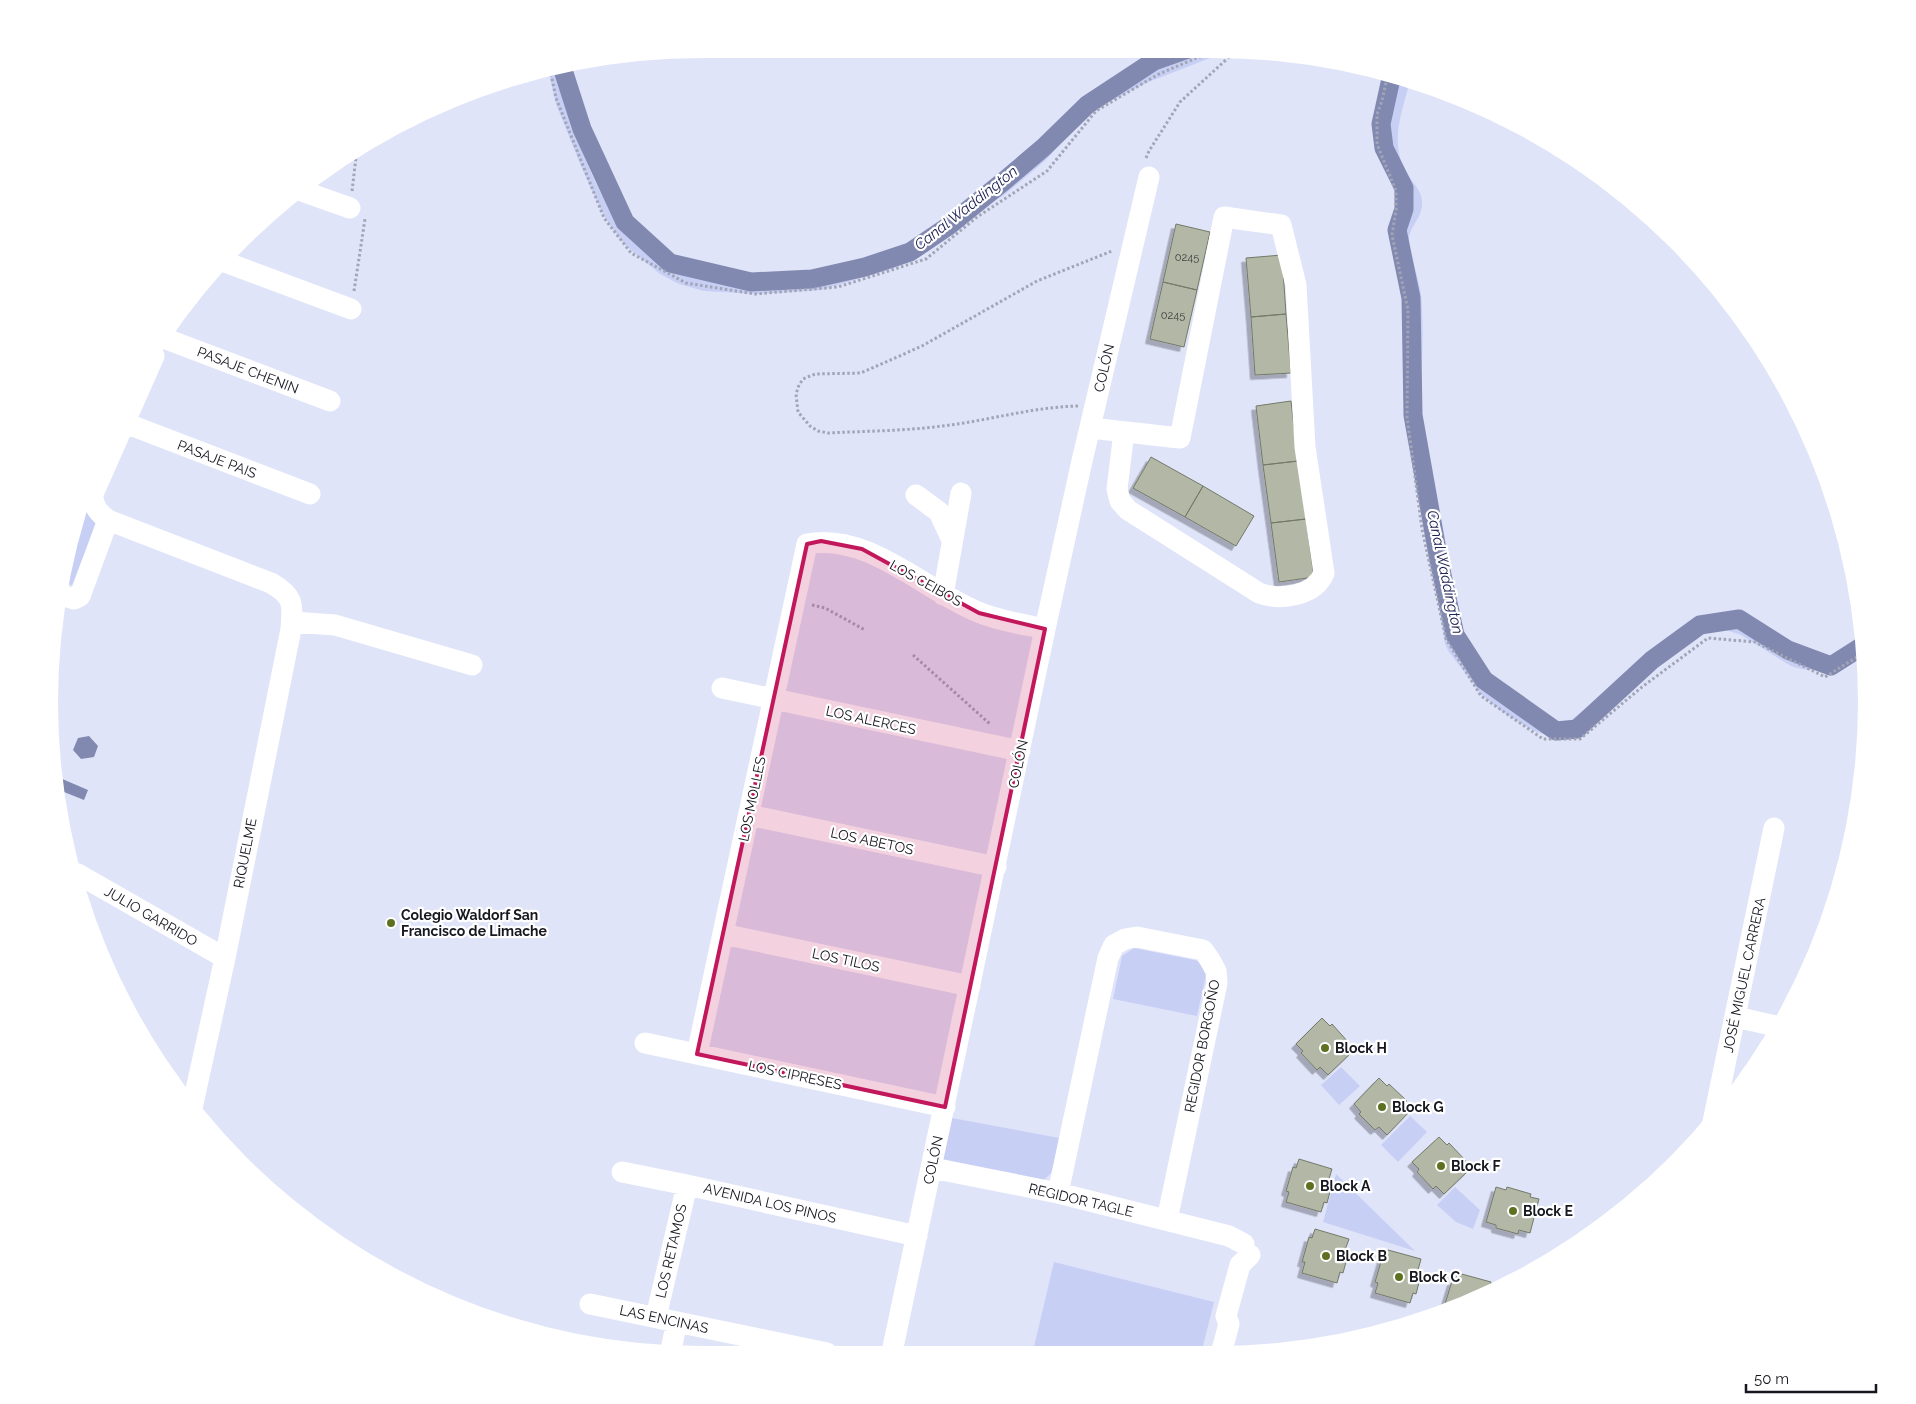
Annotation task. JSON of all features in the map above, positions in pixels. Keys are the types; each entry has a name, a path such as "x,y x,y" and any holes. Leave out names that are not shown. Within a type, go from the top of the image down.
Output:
{"street":[{"name":"COLÓN","path":"893,1346 1045,629 1149,177"},
{"path":"308,193 350,208"},
{"path":"1090,428 1180,438 1224,217 1281,225 1296,285 1305,447 1324,573 1317,586 1308,591 1277,597 1259,593 1128,510 1120,501 1117,488 1124,432"},
{"path":"229,264 351,309"},
{"name":"PASAJE CHENIN","path":"169,340 330,401"},
{"path":"67,597 74,599 80,596 108,520 98,513 93,504 93,494 142,384"},
{"name":"PASAJE PAIS","path":"125,423 310,494"},
{"path":"943,595 962,493"},
{"path":"916,495 939,512 952,540"},
{"name":"RIQUELME","path":"108,520 271,583 283,590 290,598 292,622 225,958 194,1098"},
{"name":"LOS CEIBOS","path":"807,544 821,541 862,549 893,564 943,595 979,613 1045,629"},
{"name":"LOS MOLLES","path":"697,1054 807,544"},
{"path":"292,622 335,625 472,665"},
{"name":"LOS ALERCES","path":"722,688 1020,752"},
{"name":"LOS ABETOS","path":"748,815 996,867"},
{"name":"JOSÉ MIGUEL CARRERA","path":"1717,1104 1774,828"},
{"name":"JULIO GARRIDO","path":"81,876 225,958"},
{"name":"LOS TILOS","path":"723,934 970,986"},
{"name":"REGIDOR BORGOÑO","path":"1058,1193 1108,958 1114,944 1125,939 1137,937 1203,950 1216,971 1217,983 1167,1220"},
{"path":"1736,1017 1771,1026"},
{"name":"LOS CIPRESES","path":"645,1043 944,1107"},
{"name":"REGIDOR TAGLE","path":"932,1168 1058,1193 1167,1220 1241,1245 1240,1265 1226,1316 1228,1324 1223,1346"},
{"name":"AVENIDA LOS PINOS","path":"622,1172 918,1236"},
{"name":"LOS RETAMOS","path":"656,1317 687,1185"},
{"name":"LAS ENCINAS","path":"590,1304 793,1346"},
{"path":"672,1345 677,1322"}],"path":[{"path":"551,75 556,98 604,218 631,253 686,283 755,294 838,287 926,259 977,217 1047,171 1096,111 1157,75 1196,58"},
{"path":"1149,177 1145,163 1148,151 1180,102 1228,58"},
{"path":"1386,81 1377,114 1377,144 1396,191 1396,210 1392,236 1408,310 1407,417 1422,529 1446,639 1481,696 1543,739 1580,739 1642,687 1708,638 1755,642 1826,677 1857,657"},
{"path":"351,309 366,220 350,208 356,159"},
{"path":"1095,406 1031,410 912,430 828,433 810,426 804,420 798,412 796,394 799,385 809,376 861,373 922,346 1037,281 1134,242"},
{"path":"795,600 825,608 865,630"},
{"path":"913,655 992,726"}],"highlighted area":[{"path":"821,541 862,549 979,613 1045,629 945,1107 697,1054 807,544"}],"shaded area":[{"path":"1190,58 1210,58 1146,83 1087,113 1046,160 1003,196 979,210 915,258 898,267 821,290 758,294 704,291 679,284 660,274 625,245 601,210 581,166 556,104 550,76 559,74 565,98 586,160 616,218 636,243 661,263 689,277 723,282 765,282 843,275 883,264 896,258 912,249 955,216 1018,173 1038,156 1069,121 1089,103 1117,87"},
{"path":"1397,84 1408,88 1399,124 1398,146 1404,168 1422,199 1420,214 1411,230 1409,239 1422,301 1422,399 1427,472 1451,635 1464,661 1471,670 1518,712 1531,721 1552,727 1567,723 1651,658 1693,629 1710,622 1733,621 1795,658 1813,663 1832,659 1855,644 1856,653 1829,667 1811,670 1801,669 1791,666 1741,635 1726,630 1711,630 1697,635 1570,729 1552,735 1534,731 1501,711 1481,694 1445,644 1417,460 1414,412 1413,293 1400,236 1411,205 1408,194 1397,181 1389,154 1389,120"},
{"path":"87,511 96,524 72,585 69,584 70,576 79,535"},
{"path":"89,736 98,746 94,757 81,759 73,750 78,738"},
{"path":"62,779 88,790 84,800 64,792"},
{"path":"1134,948 1199,961 1206,975 1197,1016 1113,999 1122,956"},
{"path":"1341,1067 1360,1086 1339,1105 1321,1085"},
{"path":"1410,1116 1427,1132 1398,1162 1381,1145"},
{"path":"952,1118 1059,1138 1053,1171 1043,1181 943,1159"},
{"path":"1336,1174 1415,1251 1323,1222"},
{"path":"1455,1187 1480,1210 1473,1229 1456,1222 1437,1205"},
{"path":"1054,1262 1214,1302 1203,1346 1034,1346"}],"building":[{"path":"1176,224 1210,232 1197,290 1163,282"},
{"path":"1282,255 1286,314 1251,317 1246,258"},
{"path":"1163,282 1197,290 1184,347 1150,339"},
{"path":"1286,314 1291,373 1255,375 1251,317"},
{"path":"1291,401 1298,461 1263,465 1256,406"},
{"path":"1151,457 1203,486 1185,517 1133,488"},
{"path":"1298,461 1306,519 1271,523 1263,465"},
{"path":"1203,486 1254,516 1236,546 1185,517"},
{"path":"1306,519 1314,577 1279,582 1271,523"},
{"name":"Block H","path":"1322,1018 1330,1026 1332,1024 1349,1043 1347,1045 1353,1051 1328,1075 1320,1067 1317,1070 1301,1053 1303,1051 1296,1044"},
{"name":"Block G","path":"1379,1078 1387,1086 1389,1084 1407,1101 1405,1103 1411,1110 1387,1135 1379,1127 1375,1130 1359,1114 1361,1112 1354,1104"},
{"name":"Block F","path":"1439,1137 1447,1145 1449,1143 1466,1161 1463,1163 1469,1170 1444,1194 1436,1186 1433,1189 1417,1172 1419,1169 1412,1162"},
{"name":"Block A","path":"1299,1159 1332,1169 1329,1179 1333,1180 1327,1203 1324,1202 1321,1212 1286,1202 1289,1192 1286,1191 1293,1167 1296,1168"},
{"name":"Block E","path":"1496,1187 1506,1190 1507,1187 1531,1194 1530,1197 1539,1199 1530,1233 1519,1230 1518,1234 1496,1228 1496,1225 1486,1222"},
{"name":"Block B","path":"1315,1229 1349,1239 1345,1250 1349,1251 1343,1273 1340,1272 1337,1283 1302,1273 1305,1262 1302,1262 1309,1237 1312,1238"},
{"name":"Block C","path":"1388,1250 1421,1259 1418,1270 1422,1271 1416,1294 1413,1293 1410,1303 1375,1293 1378,1283 1375,1282 1382,1258 1385,1259"},
{"path":"1458,1273 1491,1282 1445,1303 1452,1281 1455,1281"}],"waterway":[{"name":"Canal Waddington","path":"564,73 582,129 625,222 670,263 751,282 812,279 865,267 910,252 947,227 1004,181 1044,147 1087,105 1154,61 1162,58"},
{"name":"Canal Waddington","path":"1390,82 1381,124 1384,148 1404,188 1404,209 1397,230 1411,298 1413,415 1439,561 1455,635 1484,680 1556,731 1577,729 1652,660 1700,625 1739,619 1788,650 1831,666 1856,650"}],"place":[{"name":"Colegio Waldorf San Francisco de Limache","path":"391,923"},
{"name":"Block H","path":"1325,1048"},
{"name":"Block G","path":"1382,1107"},
{"name":"Block F","path":"1441,1166"},
{"name":"Block A","path":"1310,1186"},
{"name":"Block E","path":"1513,1211"},
{"name":"Block B","path":"1326,1256"},
{"name":"Block C","path":"1399,1277"}]}
